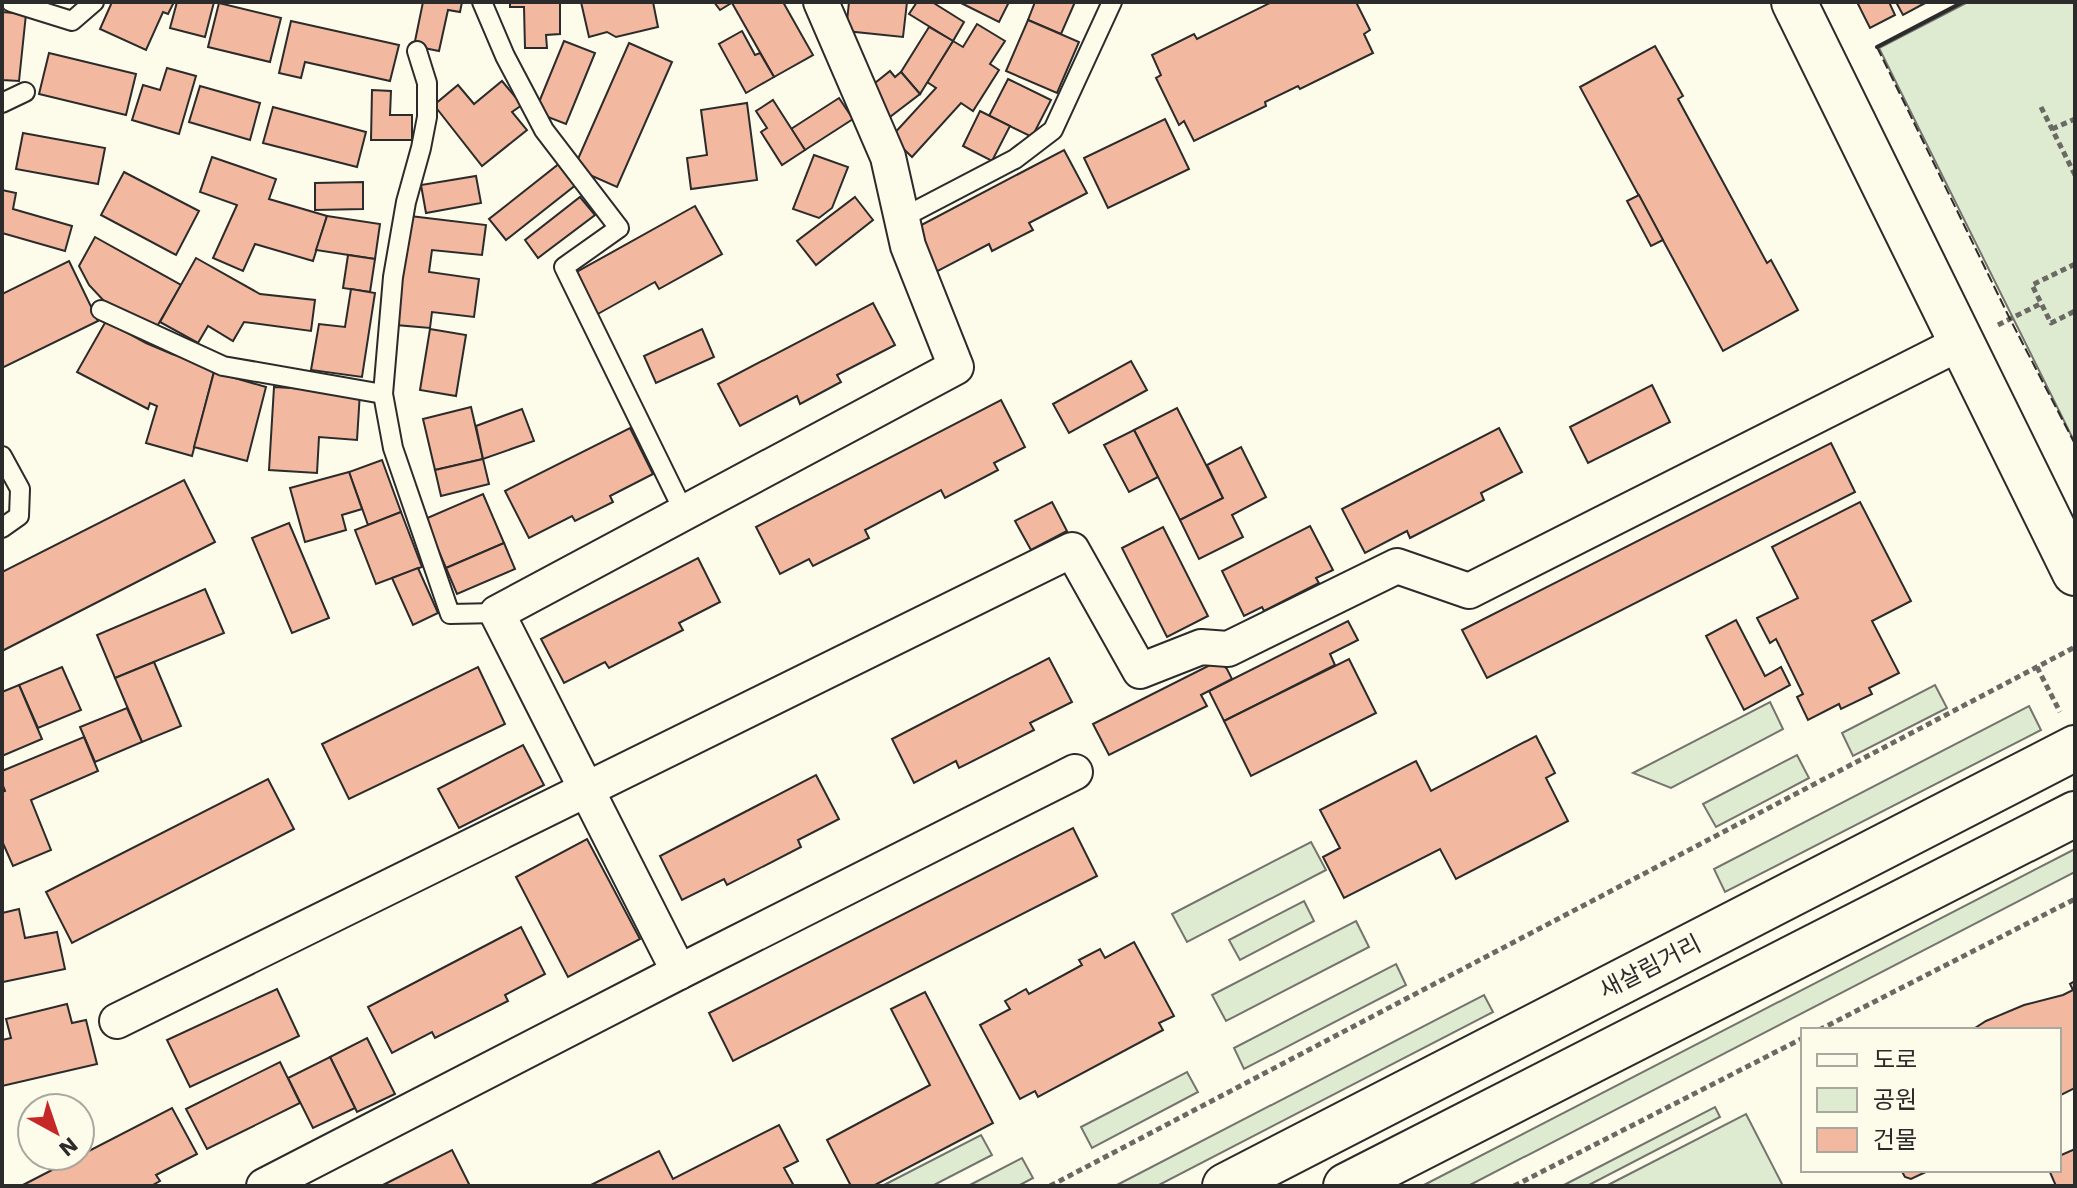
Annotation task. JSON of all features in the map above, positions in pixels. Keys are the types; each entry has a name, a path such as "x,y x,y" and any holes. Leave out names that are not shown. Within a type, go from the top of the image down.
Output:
{"main road":[{"path":"1794,2 2075,573"},
{"name":"새살림거리","path":"1225,1186 2069,733"},
{"path":"1346,1186 2075,814"}],"street":[{"path":"679,972 497,613 956,367 908,246 888,157 821,2"},
{"path":"117,1021 1072,550 1140,671 1201,647 1228,649 1397,566 1469,591 1962,342"},
{"path":"264,1186 1075,772"}],"lane":[{"path":"11,2 72,21 94,2"},
{"path":"482,2 505,56 544,130 619,228 564,267 684,512"},
{"path":"902,218 1015,159 1053,130 1112,2"},
{"path":"417,51 427,83 427,117 406,202 393,277 383,394 393,448 450,614 497,613"},
{"path":"2,103 25,92"},
{"path":"101,310 223,366 383,394"},
{"path":"2,456 20,489 19,516 2,528"}],"path":[{"path":"2041,107 2075,175"},
{"path":"2052,129 2075,119"},
{"path":"2075,264 2032,285 2051,323 2075,311"},
{"path":"1050,1186 2075,647"},
{"path":"2037,667 2069,733"},
{"path":"1823,1028 2075,899"},
{"path":"1514,1186 1801,1039"}],"green space":[{"path":"1968,2 2075,2 2075,443 1879,48"},
{"path":"1935,685 1947,708 1853,756 1842,733"},
{"path":"1770,702 1783,729 1671,788 1633,773"},
{"path":"2029,706 2041,730 1725,892 1714,869"},
{"path":"1797,755 1809,778 1716,827 1703,804"},
{"path":"1311,842 1326,870 1187,942 1172,914"},
{"path":"2075,849 2075,872 1468,1186 1422,1186"},
{"path":"1304,901 1314,921 1240,960 1229,940"},
{"path":"1356,921 1369,947 1226,1021 1212,995"},
{"path":"1396,964 1406,985 1244,1069 1234,1048"},
{"path":"1484,995 1493,1012 1157,1186 1115,1186"},
{"path":"1187,1072 1198,1092 1092,1148 1081,1127"},
{"path":"1715,1107 1720,1117 1587,1186 1562,1186"},
{"path":"1746,1114 1783,1186 1606,1186"},
{"path":"981,1135 992,1155 932,1186 882,1186"},
{"path":"1022,1158 1033,1178 1018,1186 968,1186"}],"building":[{"path":"112,2 174,2 168,14 163,12 146,50 100,29"},
{"path":"177,2 214,2 205,37 170,28"},
{"path":"423,2 462,2 460,12 448,10 439,51 414,46"},
{"path":"510,2 560,2 560,34 546,35 547,48 525,48 524,7 510,7"},
{"path":"581,2 653,2 658,27 616,37 607,32 589,37"},
{"path":"714,2 733,2 720,10"},
{"path":"783,2 813,55 774,77 732,3"},
{"path":"849,2 907,2 903,37 846,31"},
{"path":"917,2 932,2 964,22 953,41 909,14"},
{"path":"959,2 1009,2 999,22"},
{"path":"1035,2 1075,2 1061,34 1028,20"},
{"path":"1272,2 1356,2 1370,30 1364,34 1373,53 1300,89 1298,86 1265,102 1266,106 1194,141 1184,121 1179,125 1156,78 1161,75 1152,55 1194,34 1197,39"},
{"path":"1857,2 1889,2 1895,15 1870,28"},
{"path":"1896,2 1927,2 1903,15"},
{"path":"219,3 281,18 270,62 208,47"},
{"path":"2,12 26,14 19,81 2,80"},
{"path":"1028,20 1079,42 1057,93 1006,71"},
{"path":"291,21 399,45 390,81 305,62 301,78 279,73"},
{"path":"977,24 1005,41 990,64 999,70 973,111 961,103 912,157 891,137 936,88 927,82 953,41 963,47"},
{"path":"929,27 953,41 920,94 901,72"},
{"path":"742,31 755,55 760,53 774,77 746,93 719,44"},
{"path":"564,41 595,53 566,124 535,112"},
{"path":"629,43 672,62 617,187 574,168"},
{"path":"1655,46 1683,96 1678,99 1767,263 1771,260 1798,310 1723,351 1580,87"},
{"path":"49,53 136,74 126,115 39,94"},
{"path":"167,68 196,76 179,134 132,120 143,85 160,90"},
{"path":"890,71 895,77 901,72 920,94 882,123 865,91"},
{"path":"1008,79 1051,100 1032,137 989,116"},
{"path":"502,81 522,105 512,112 527,130 482,166 434,105 458,85 474,104"},
{"path":"200,86 260,103 250,140 189,122"},
{"path":"372,90 391,91 390,115 412,115 412,140 371,140"},
{"path":"839,98 853,119 805,150 791,129"},
{"path":"773,100 805,150 782,165 761,132 767,128 756,111"},
{"path":"747,103 757,180 691,189 687,158 707,155 701,110"},
{"path":"273,107 366,132 357,167 263,143"},
{"path":"980,111 1010,126 992,161 963,146"},
{"path":"1165,119 1189,169 1108,208 1084,158"},
{"path":"23,133 105,148 98,184 16,169"},
{"path":"1064,150 1087,193 1029,223 1033,230 992,251 989,244 932,274 910,231"},
{"path":"814,155 848,167 832,208 819,218 793,209"},
{"path":"212,157 276,179 269,199 327,216 313,261 255,244 243,271 213,258 237,205 200,192"},
{"path":"560,163 577,184 506,240 489,219"},
{"path":"124,172 199,211 176,255 101,215"},
{"path":"476,176 481,203 426,213 421,185"},
{"path":"363,182 363,209 315,210 315,183"},
{"path":"2,190 16,193 13,209 72,226 65,251 2,233"},
{"path":"1639,195 1663,240 1651,246 1627,201"},
{"path":"580,197 595,215 538,258 525,240"},
{"path":"855,197 873,220 816,265 797,241"},
{"path":"695,206 722,254 659,289 655,282 596,315 573,274"},
{"path":"327,216 380,224 375,259 316,250"},
{"path":"410,216 486,225 482,255 432,250 429,272 479,279 474,317 432,312 430,328 396,325"},
{"path":"95,237 181,285 155,330 104,301 89,285 79,266"},
{"path":"348,255 375,259 370,292 343,288"},
{"path":"196,258 260,294 315,300 311,331 244,322 233,341 208,326 198,343 160,322"},
{"path":"69,261 98,321 2,368 2,294"},
{"path":"351,289 375,293 362,377 311,370 319,324 345,327"},
{"path":"873,303 895,345 837,375 841,382 800,404 797,396 740,426 718,384"},
{"path":"106,321 146,343 215,368 192,456 146,443 157,406 150,403 148,409 77,372"},
{"path":"430,329 466,335 456,396 420,390"},
{"path":"702,329 714,357 656,383 644,356"},
{"path":"1131,361 1147,390 1069,433 1053,404"},
{"path":"214,372 266,387 247,461 194,447"},
{"path":"1652,385 1670,422 1588,463 1570,427"},
{"path":"274,387 360,392 357,440 319,437 317,473 269,470"},
{"path":"1001,400 1025,447 994,463 998,470 945,498 941,490 865,530 869,538 813,566 809,559 780,574 756,527"},
{"path":"471,407 483,459 435,470 423,419"},
{"path":"1177,408 1223,498 1180,520 1134,430"},
{"path":"522,409 534,441 483,459 476,426"},
{"path":"630,428 653,474 610,496 613,502 575,521 572,516 529,538 505,491"},
{"path":"1499,428 1522,472 1481,493 1484,500 1410,538 1407,531 1365,553 1342,509"},
{"path":"1134,430 1158,477 1129,492 1104,445"},
{"path":"1831,443 1855,492 1487,678 1462,630"},
{"path":"1241,447 1266,497 1232,515 1243,537 1199,559 1180,520 1223,498 1207,465"},
{"path":"483,459 489,484 441,496 435,470"},
{"path":"382,460 401,512 368,525 349,472"},
{"path":"349,472 362,509 342,515 346,530 305,542 290,488"},
{"path":"184,480 215,542 2,651 2,572"},
{"path":"483,494 504,543 446,568 425,519"},
{"path":"1052,502 1067,531 1031,550 1015,521"},
{"path":"1860,502 1911,601 1872,621 1899,673 1869,688 1872,694 1841,709 1839,704 1808,720 1797,697 1803,694 1776,639 1770,643 1757,618 1798,598 1772,547"},
{"path":"401,512 422,567 376,584 355,530"},
{"path":"289,523 329,618 292,633 252,538"},
{"path":"1310,526 1333,570 1316,578 1319,583 1264,611 1262,607 1244,616 1222,571"},
{"path":"1163,527 1208,616 1167,637 1122,548"},
{"path":"504,543 515,569 457,594 446,568"},
{"path":"698,558 720,602 679,623 683,630 609,668 605,662 564,683 541,639"},
{"path":"418,568 438,613 413,625 392,578"},
{"path":"205,589 224,633 115,678 97,635"},
{"path":"1736,620 1765,676 1781,667 1790,685 1744,710 1706,636"},
{"path":"1348,621 1358,640 1330,654 1335,665 1224,721 1209,691"},
{"path":"1049,658 1072,702 1030,723 1034,730 959,768 956,761 914,783 892,739"},
{"path":"1349,659 1376,713 1251,776 1224,721"},
{"path":"154,662 181,726 142,742 115,678"},
{"path":"1214,663 1221,663 1232,679 1201,695 1207,706 1109,755 1093,724"},
{"path":"62,667 81,710 38,728 19,685"},
{"path":"478,667 505,724 349,799 322,744"},
{"path":"19,685 42,739 2,756 2,692"},
{"path":"127,708 142,742 95,762 80,727"},
{"path":"1536,736 1555,773 1546,778 1568,821 1456,879 1440,849 1344,898 1323,857 1340,848 1320,810 1416,761 1431,791"},
{"path":"84,737 98,771 31,800 51,850 13,866 2,841 2,792 5,791 2,771"},
{"path":"523,745 544,785 459,828 438,789"},
{"path":"816,775 839,819 798,840 801,847 727,885 724,879 682,900 660,856"},
{"path":"268,779 294,829 72,943 46,892"},
{"path":"1073,828 1097,876 733,1061 709,1013"},
{"path":"587,839 640,939 568,977 516,877"},
{"path":"19,909 25,938 57,932 65,969 3,982 2,913"},
{"path":"521,927 545,974 505,995 508,1001 435,1038 432,1032 392,1053 368,1007"},
{"path":"1134,942 1174,1016 1159,1023 1163,1030 1038,1097 1035,1091 1020,1099 980,1025 1010,1009 1005,1001 1026,989 1029,994 1082,965 1079,960 1100,949 1105,958"},
{"path":"2075,981 2075,1088 2061,1095 2061,1028 1975,1028 2024,1005 2063,995 2073,990 2070,984"},
{"path":"277,989 299,1036 190,1087 167,1040"},
{"path":"925,992 993,1123 873,1186 851,1186 827,1140 930,1085 891,1009"},
{"path":"67,1004 72,1023 86,1020 97,1064 2,1086 2,1040 11,1038 6,1019"},
{"path":"367,1038 395,1094 357,1112 330,1057"},
{"path":"330,1057 355,1108 313,1128 288,1078"},
{"path":"280,1062 300,1103 207,1149 186,1109"},
{"path":"172,1108 197,1154 156,1175 160,1181 151,1186 21,1186 48,1172 96,1172 96,1147"},
{"path":"779,1125 798,1161 784,1168 794,1186 589,1186 659,1151 673,1179"},
{"path":"2075,1149 2075,1186 2056,1186 2050,1172 2061,1172 2061,1155"},
{"path":"452,1150 470,1186 381,1186"},
{"path":"1902,1172 1926,1172 1911,1179"}],"fence":[{"path":"1877,47 2075,444"}],"wall":[{"path":"1877,47 1963,2"}]}
